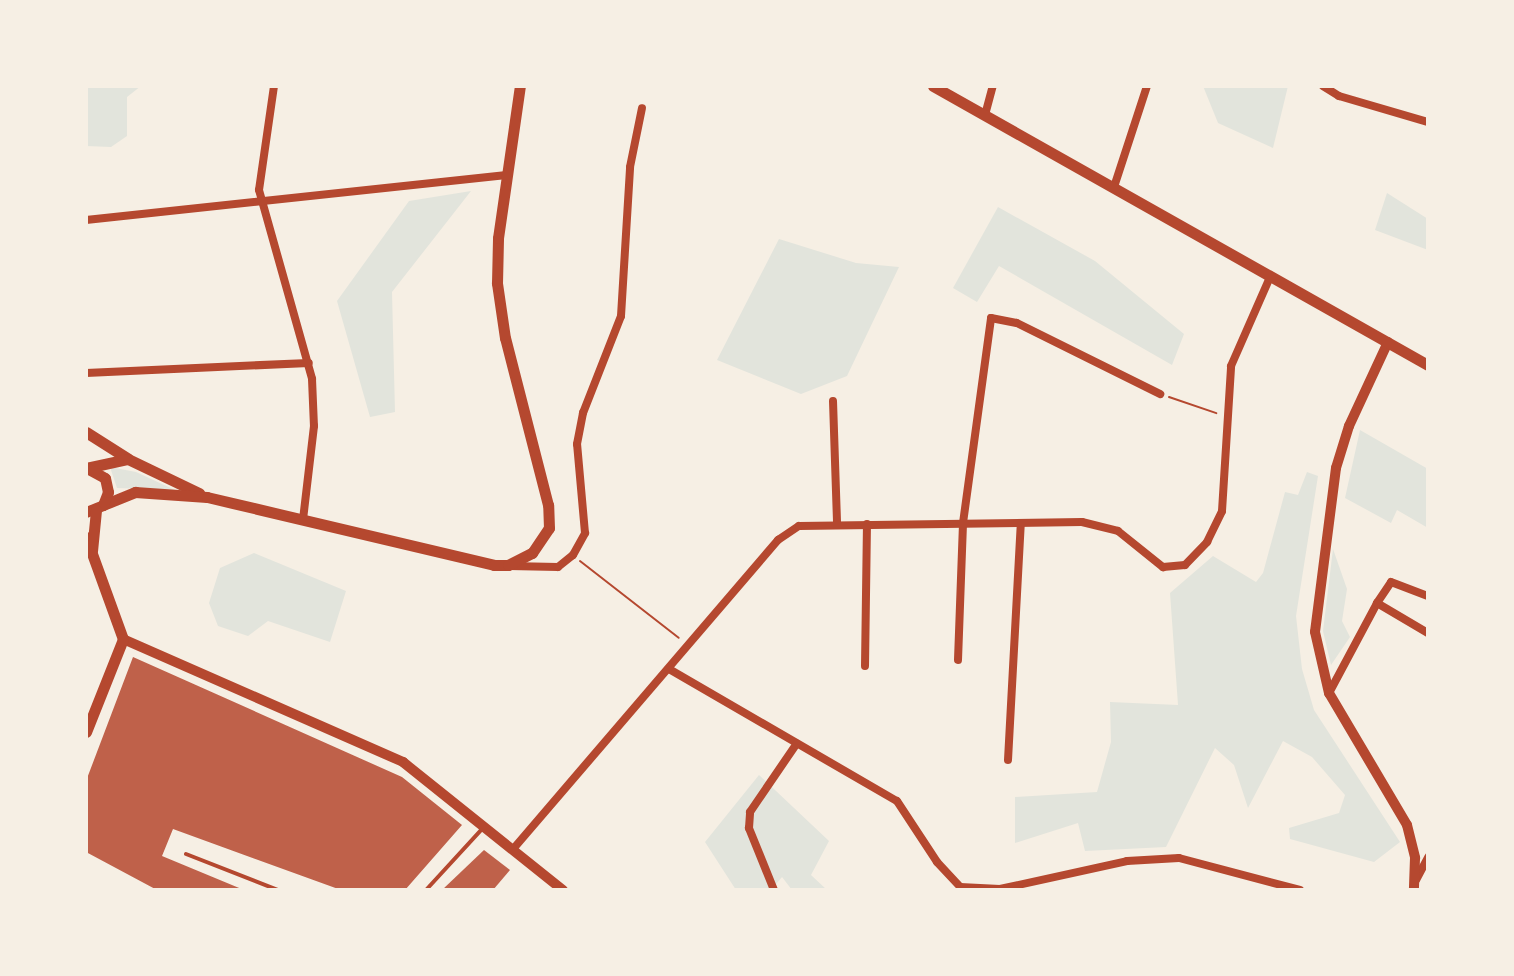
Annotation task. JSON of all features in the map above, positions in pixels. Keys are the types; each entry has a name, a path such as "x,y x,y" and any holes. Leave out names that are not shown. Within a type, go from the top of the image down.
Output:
{"main road":[{"path":"95,509 135,492 207,497 508,565 542,542 550,518 500,312 497,260 520,86"},
{"path":"933,86 1428,365"},
{"path":"86,432 128,459 207,497"},
{"path":"86,468 128,459"},
{"path":"86,468 100,472 108,484 95,509 92,551"},
{"path":"86,537 123,639 86,732"}],"street":[{"path":"274,86 259,166 260,202 309,363 314,426 303,520"},
{"path":"985,115 993,86"},
{"path":"1114,187 1147,86"},
{"path":"1323,86 1339,96 1428,122"},
{"path":"508,565 549,569 573,555 587,524 577,459 580,428 621,316 630,167 642,108"},
{"path":"86,220 507,175"},
{"path":"514,848 784,534 808,524 1021,523 1108,527 1163,567 1185,565 1207,542 1222,511 1225,416 1235,352 1271,275"},
{"path":"958,660 963,523 991,318 1017,323 1160,394"},
{"path":"1388,342 1349,426 1331,491 1315,613 1318,656 1329,693 1407,825 1415,885"},
{"path":"86,373 309,363"},
{"path":"833,401 837,524"},
{"path":"1008,760 1021,523"},
{"path":"865,666 867,524"},
{"path":"1329,693 1391,582 1428,596"},
{"path":"1377,603 1428,633"},
{"path":"123,639 403,762 486,825 563,890"},
{"path":"669,669 897,801 937,862 960,887 1000,889 1127,861 1179,858 1300,890"},
{"path":"774,890 749,828 750,812 797,743"},
{"path":"1415,885 1428,857"}],"lane":[{"path":"426,890 486,825"},
{"path":"186,854 278,890"}],"path":[{"path":"1160,394 1225,416"},
{"path":"573,555 688,645"}],"shaded area":[{"path":"86,86 141,86 127,97 127,136 111,147 86,146"},
{"path":"1203,86 1288,86 1273,148 1218,123"},
{"path":"471,191 392,292 395,412 370,417 337,301 409,201"},
{"path":"1387,193 1428,219 1428,250 1375,230"},
{"path":"998,207 1095,261 1184,334 1172,365 999,266 977,302 953,288"},
{"path":"779,239 856,263 899,267 847,376 801,394 717,360"},
{"path":"1360,430 1428,469 1428,528 1397,510 1391,523 1345,498"},
{"path":"110,467 136,472 175,490 117,488"},
{"path":"1307,472 1318,476 1296,616 1302,669 1314,710 1400,842 1374,862 1290,839 1289,828 1339,813 1345,795 1312,757 1283,741 1248,808 1234,765 1215,748 1166,847 1085,851 1078,823 1015,843 1015,797 1097,792 1111,742 1110,702 1178,705 1170,593 1213,556 1256,582 1263,573 1285,492 1298,495"},
{"path":"1333,549 1347,589 1342,621 1350,637 1331,665 1323,631"},
{"path":"254,553 346,591 330,642 268,621 248,636 218,626 209,603 220,568"},
{"path":"759,775 829,841 811,875 827,890 792,890 782,877 771,890 736,890 705,842"}],"building":[{"path":"133,657 402,777 462,825 405,890 341,890 173,829 162,856 244,890 157,890 86,852 86,781"},
{"path":"484,850 510,870 493,890 442,890"}]}
